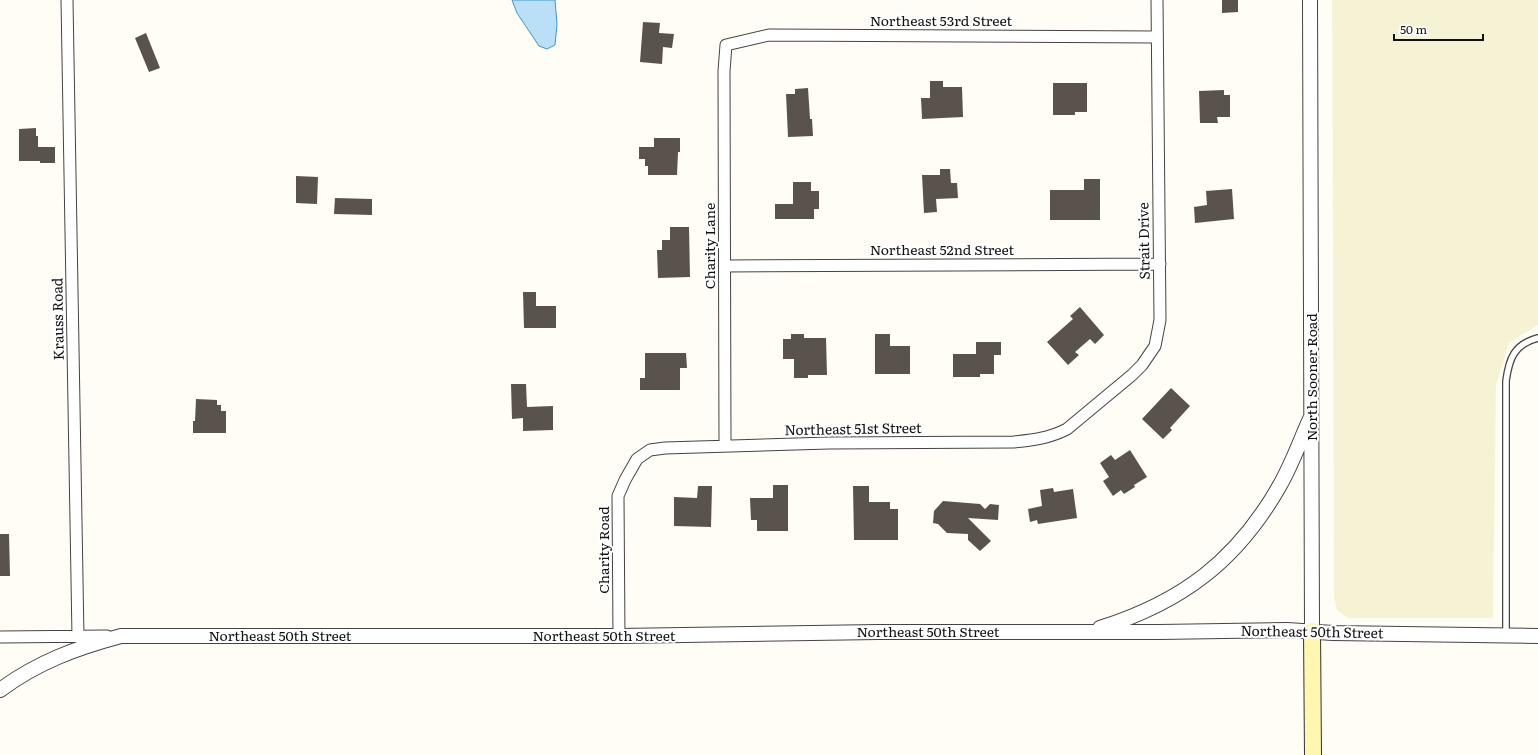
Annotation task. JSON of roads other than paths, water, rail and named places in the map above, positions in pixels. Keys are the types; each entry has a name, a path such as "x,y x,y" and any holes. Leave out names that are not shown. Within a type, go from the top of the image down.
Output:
{"main road":[{"name":"North Sooner Road","path":"1312,631 1313,755"}],"street":[{"name":"Krauss Road","path":"67,0 78,637"},
{"name":"Strait Drive","path":"1055,436 1079,421 1132,375 1155,346 1160,320 1157,0"},
{"name":"North Sooner Road","path":"1310,0 1312,631"},
{"name":"Northeast 53rd Street","path":"726,45 769,35 1157,37"},
{"name":"Charity Lane","path":"725,446 724,70 726,45"},
{"name":"Northeast 52nd Street","path":"725,266 1160,264"},
{"name":"Northeast 50th Street","path":"1086,633 1125,620 1155,607 1185,590 1216,567 1240,544 1266,509 1286,473 1312,414"},
{"name":"Northeast 51st Street","path":"650,450 665,448 836,443 1014,442 1038,440 1055,436"},
{"name":"Charity Road","path":"619,636 618,496 637,459 650,450"},
{"name":"Northeast 50th Street","path":"0,637 619,636 878,632 1086,633 1287,630 1333,633 1538,636"},
{"name":"Northeast 50th Street","path":"0,690 19,676 50,659 81,647 121,636"}],"lane":[{"path":"1506,636 1506,381 1508,365 1517,349 1538,338"}],"water":[{"path":"512,0 555,0 557,24 555,45 547,49 539,46 517,13"}]}
